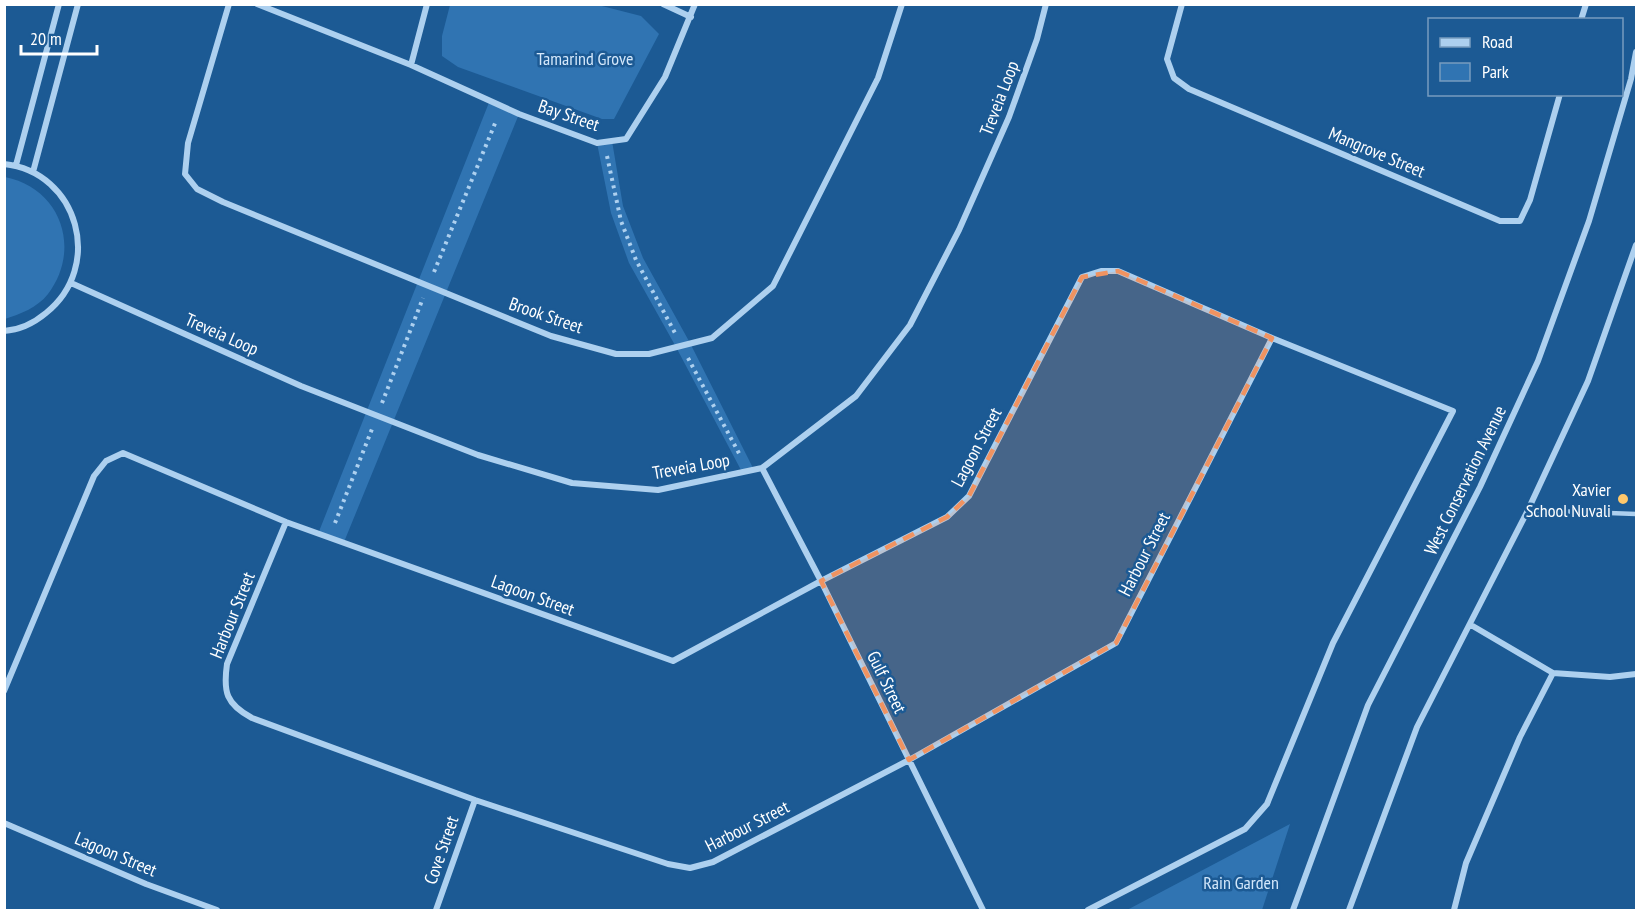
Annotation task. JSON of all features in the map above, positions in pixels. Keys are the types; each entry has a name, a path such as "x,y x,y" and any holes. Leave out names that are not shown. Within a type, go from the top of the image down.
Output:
{"street":[{"path":"16,165 58,4"},
{"path":"33,172 78,4"},
{"name":"Brook Street","path":"230,4 188,143 185,174 197,189 223,202 551,336 616,354 649,354 712,338 773,286 878,78 902,4"},
{"name":"Bay Street","path":"257,4 411,65 502,106 597,143 626,139 665,77 695,4"},
{"path":"411,65 427,4"},
{"path":"663,4 691,17"},
{"name":"Treveia Loop","path":"71,283 301,386 478,455 572,483 658,490 762,468 856,396 910,325 959,230 1010,117 1037,39 1046,4"},
{"name":"Mangrove Street","path":"1182,4 1167,59 1174,78 1189,89 1500,221 1520,221 1530,200 1559,96"},
{"name":"West Conservation Avenue","path":"1293,910 1368,705 1470,507 1538,361 1589,221 1631,79 1636,52"},
{"path":"4,164 16,165 33,172 54,187 69,208 78,233 78,258 71,283 57,305 36,321 12,331 4,331"},
{"path":"1349,910 1417,727 1528,510 1588,381 1636,245"},
{"name":"Lagoon Street","path":"4,692 94,477 106,461 123,453 286,522 673,661 821,581 947,517 969,496 1082,277 1101,272 1118,272 1272,338 1453,411 1334,643 1268,804 1245,829 1088,910"},
{"name":"Harbour Street","path":"286,522 227,664 224,685 229,699 238,711 475,800 668,864 690,868 713,862 909,760 1116,643 1272,338"},
{"name":"Gulf Street","path":"762,468 821,581 983,910"},
{"path":"1471,625 1553,673 1610,677 1636,674"},
{"path":"1454,910 1466,863 1520,737 1553,673"},
{"name":"Cove Street","path":"436,910 475,800"},
{"name":"Lagoon Street","path":"4,824 146,884 216,910"}],"lane":[{"path":"1528,510 1636,514"}],"path":[{"path":"329,537 502,106"},
{"path":"606,142 609,166 625,231 636,260 748,471"}],"highlighted area":[{"path":"1118,271 1272,338 1116,643 909,760 821,581 947,517 969,496 1082,277"}],"green space":[{"name":"Tamarind Grove","path":"450,5 598,5 641,16 659,34 614,119 602,119 458,67 442,56 442,36"},
{"path":"490,100 519,114 344,542 318,534"},
{"path":"612,141 623,206 643,258 690,343 754,470 742,472 629,263 611,213 597,143"},
{"path":"5,177 24,183 40,194 52,207 60,223 64,240 63,258 58,277 48,294 34,307 5,319"},
{"name":"Rain Garden","path":"1290,824 1262,910 1127,910"}],"place":[{"name":"Xavier School Nuvali","path":"1623,499"}]}
